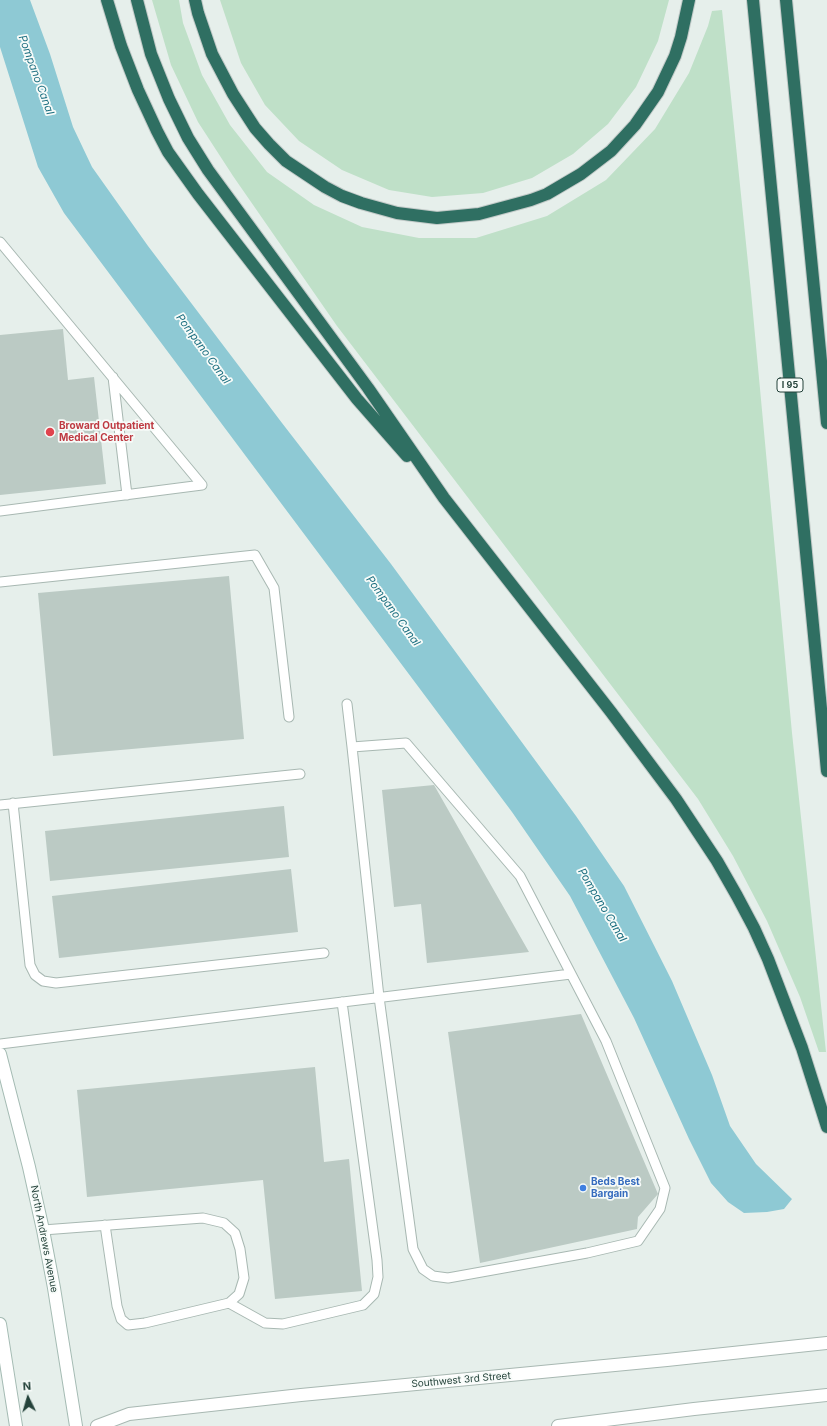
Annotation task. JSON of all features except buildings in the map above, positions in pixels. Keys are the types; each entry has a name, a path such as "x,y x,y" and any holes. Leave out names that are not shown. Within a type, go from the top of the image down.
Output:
{"highway":[{"path":"107,0 121,46 138,90 168,152 198,194 357,399 444,498"},
{"path":"137,0 151,54 168,99 195,148 224,191 368,388 444,498 676,799 717,861 737,896 768,959 802,1048 827,1127"},
{"path":"195,0 212,54 233,94 255,128 286,161 325,187 342,196 397,213 437,218 479,214 531,200 547,194 581,174 611,151 635,125 658,92 675,56 689,0"},
{"name":"I 95","path":"753,0 827,771"},
{"path":"786,0 827,423"}],"street":[{"name":"North Andrews Avenue","path":"0,1054 28,1159 43,1230 54,1288 76,1426"},
{"path":"0,1324 16,1426"},
{"name":"Southwest 3rd Street","path":"97,1426 129,1414 308,1394 651,1362 827,1343"},
{"path":"558,1426 694,1408 827,1395"}],"lane":[{"path":"0,242 202,486 0,512"},
{"path":"112,377 127,495"},
{"path":"0,582 255,555 274,588 289,717"},
{"path":"347,704 379,997 413,1249 423,1269 433,1276 448,1278 587,1253 638,1241 660,1209 665,1188 606,1041 520,876 406,743 352,747"},
{"path":"0,804 300,774"},
{"path":"13,803 30,965 35,975 43,981 56,983 324,953"},
{"path":"0,1044 571,974"},
{"path":"229,1302 265,1323 284,1324 364,1305 374,1294 378,1277 377,1260 342,1002"},
{"path":"43,1230 105,1225 203,1218 224,1222 235,1233 240,1249 244,1278 239,1294 229,1302 145,1323 128,1325 121,1319 117,1306 105,1225"}],"green space":[{"path":"152,0 179,0 183,23 202,75 230,125 267,172 314,205 362,227 419,238 476,238 547,216 606,180 655,129 689,73 708,26 712,11 722,10 751,292 792,733 826,1052 819,1052 800,997 767,921 733,856 698,799 337,326 233,176 198,122 171,65"},
{"path":"220,0 669,0 658,41 636,87 608,124 573,154 532,178 483,193 432,197 389,190 342,170 299,141 265,105 241,63"}],"water":[{"name":"Pompano Canal","path":"0,0 30,0 50,54 73,127 92,167 148,246 391,564 576,816 624,886 672,981 712,1075 730,1126 756,1164 792,1199 784,1209 767,1212 744,1213 728,1202 711,1183 689,1139 634,1018 570,896 512,812 64,213 38,167 0,47"}],"place":[{"name":"Broward Outpatient Medical Center","path":"50,432"},
{"name":"Beds Best Bargain","path":"583,1188"}]}
